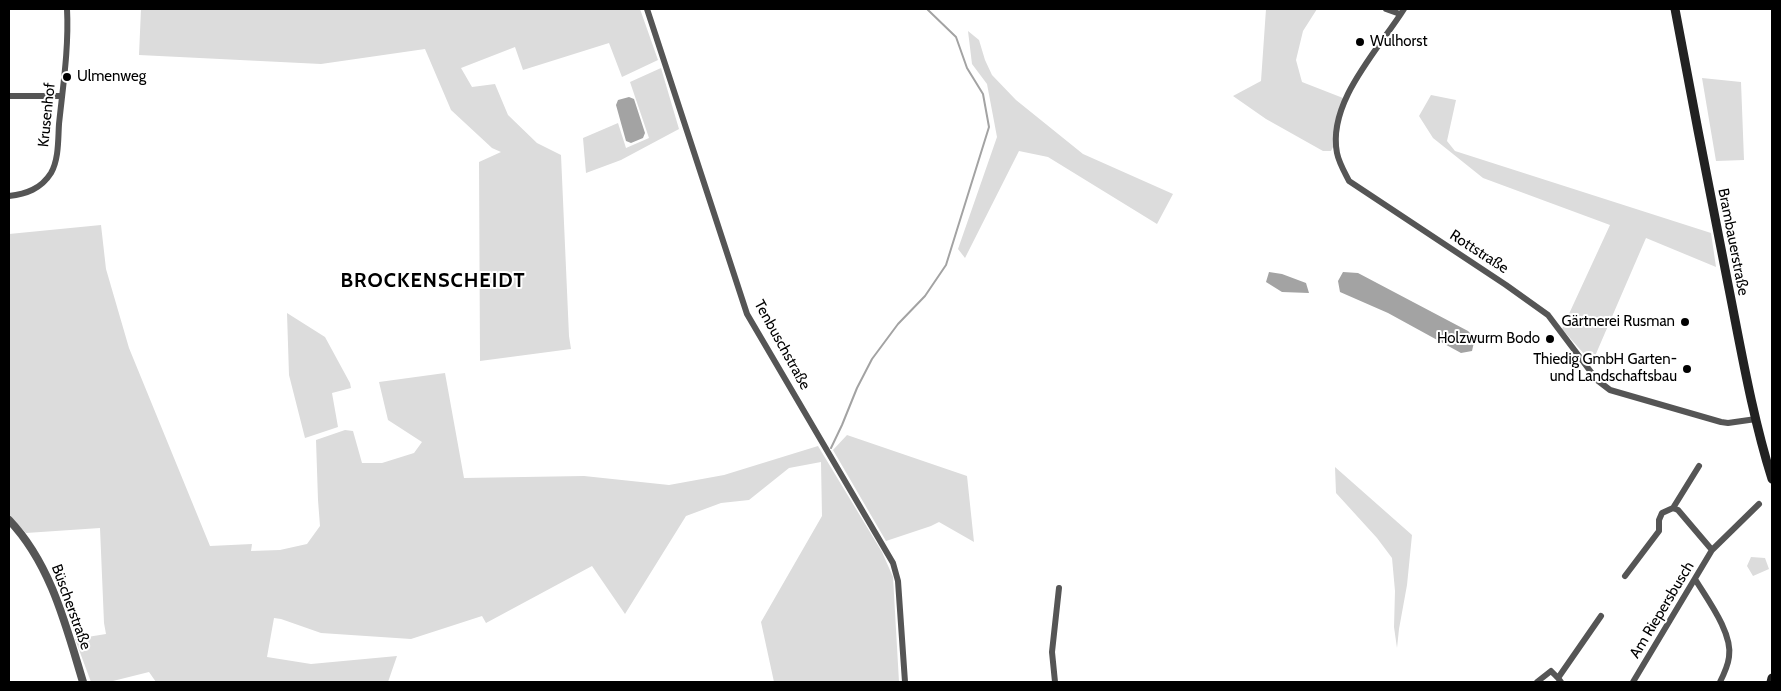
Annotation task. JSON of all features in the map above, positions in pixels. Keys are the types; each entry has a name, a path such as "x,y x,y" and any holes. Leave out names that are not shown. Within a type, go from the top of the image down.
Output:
{"main road":[{"name":"Brambauerstraße","path":"1676,9 1704,166 1756,420 1772,479"},
{"path":"1771,682 1772,678"}],"street":[{"name":"Krusenhof","path":"9,196 34,190 52,171 56,158 62,96 68,26 67,9"},
{"name":"Tenbuschstraße","path":"647,9 747,314 893,563 898,582 905,682"},
{"path":"1386,9 1402,11"},
{"name":"Rottstraße","path":"1402,11 1352,84 1338,126 1337,155 1349,181 1506,285 1548,316 1597,380 1610,390 1721,422 1756,420"},
{"path":"9,96 62,96"},
{"path":"1625,576 1659,531 1659,520 1662,513 1673,508 1700,466"},
{"name":"Am Riepersbusch","path":"1633,682 1712,550 1759,504"},
{"name":"Am Riepersbusch","path":"1673,508 1678,510 1712,550"},
{"name":"Büscherstraße","path":"9,520 42,565 59,604 83,682"},
{"path":"1695,579 1723,626 1728,640 1730,655 1720,682"},
{"path":"1055,682 1052,652 1059,588"},
{"path":"1536,682 1551,672 1559,680 1601,616"}],"shaded area":[{"path":"141,9 640,9 658,60 622,77 609,43 523,70 515,47 461,68 472,87 495,84 508,115 537,143 561,155 571,349 480,361 479,162 501,152 492,148 451,110 425,49 321,64 139,55"},
{"path":"1266,9 1317,9 1303,31 1296,60 1302,82 1343,98 1334,127 1331,151 1323,151 1266,119 1233,96 1261,81"},
{"path":"968,31 979,40 992,75 1016,100 1083,154 1173,194 1157,224 1048,157 1019,151 965,258 958,249 997,137 987,84 972,64"},
{"path":"661,68 679,129 621,160 586,173 583,138 618,123 626,148 649,138 630,82"},
{"path":"1702,78 1741,82 1744,160 1716,161"},
{"path":"1431,95 1456,100 1447,141 1455,151 1711,233 1716,267 1646,238 1592,363 1562,329 1610,225 1483,178 1433,138 1419,116"},
{"path":"629,97 634,99 645,133 643,138 631,143 626,141 616,105 618,100"},
{"path":"101,225 106,269 129,348 210,546 252,544 251,551 280,550 307,544 320,526 316,440 345,430 353,431 362,463 382,463 414,453 422,442 388,420 379,382 445,373 464,478 584,476 669,485 724,475 818,446 882,552 893,577 899,682 774,682 761,622 822,516 821,462 789,468 749,500 721,503 686,516 625,614 592,566 486,623 482,616 411,639 321,633 274,618 267,657 311,664 397,656 388,682 156,682 149,672 109,682 91,682 75,639 106,634 100,528 26,533 9,515 9,234"},
{"path":"1269,272 1282,274 1306,283 1309,293 1282,292 1266,282"},
{"path":"1343,272 1358,273 1468,331 1475,338 1472,351 1461,353 1388,313 1340,292 1338,281"},
{"path":"287,313 325,337 351,388 332,393 338,427 305,438 289,375"},
{"path":"847,435 967,476 974,542 939,522 886,541 833,450"},
{"path":"1335,467 1412,535 1407,585 1397,648 1394,627 1395,591 1392,558 1377,538 1336,493"},
{"path":"1751,557 1765,558 1769,569 1753,576 1747,566"}],"waterway":[{"path":"831,448 872,359 898,324 925,296 946,265 989,127 983,94 967,68 956,37 927,9"}],"place":[{"name":"Wulhorst","path":"1360,42"},
{"name":"Ulmenweg","path":"67,77"},
{"name":"Gärtnerei Rusman","path":"1685,322"},
{"name":"Holzwurm Bodo","path":"1550,339"},
{"name":"Thiedig GmbH Garten- und Landschaftsbau","path":"1687,369"}],"district":[{"name":"BROCKENSCHEIDT","path":"433,281"}]}
